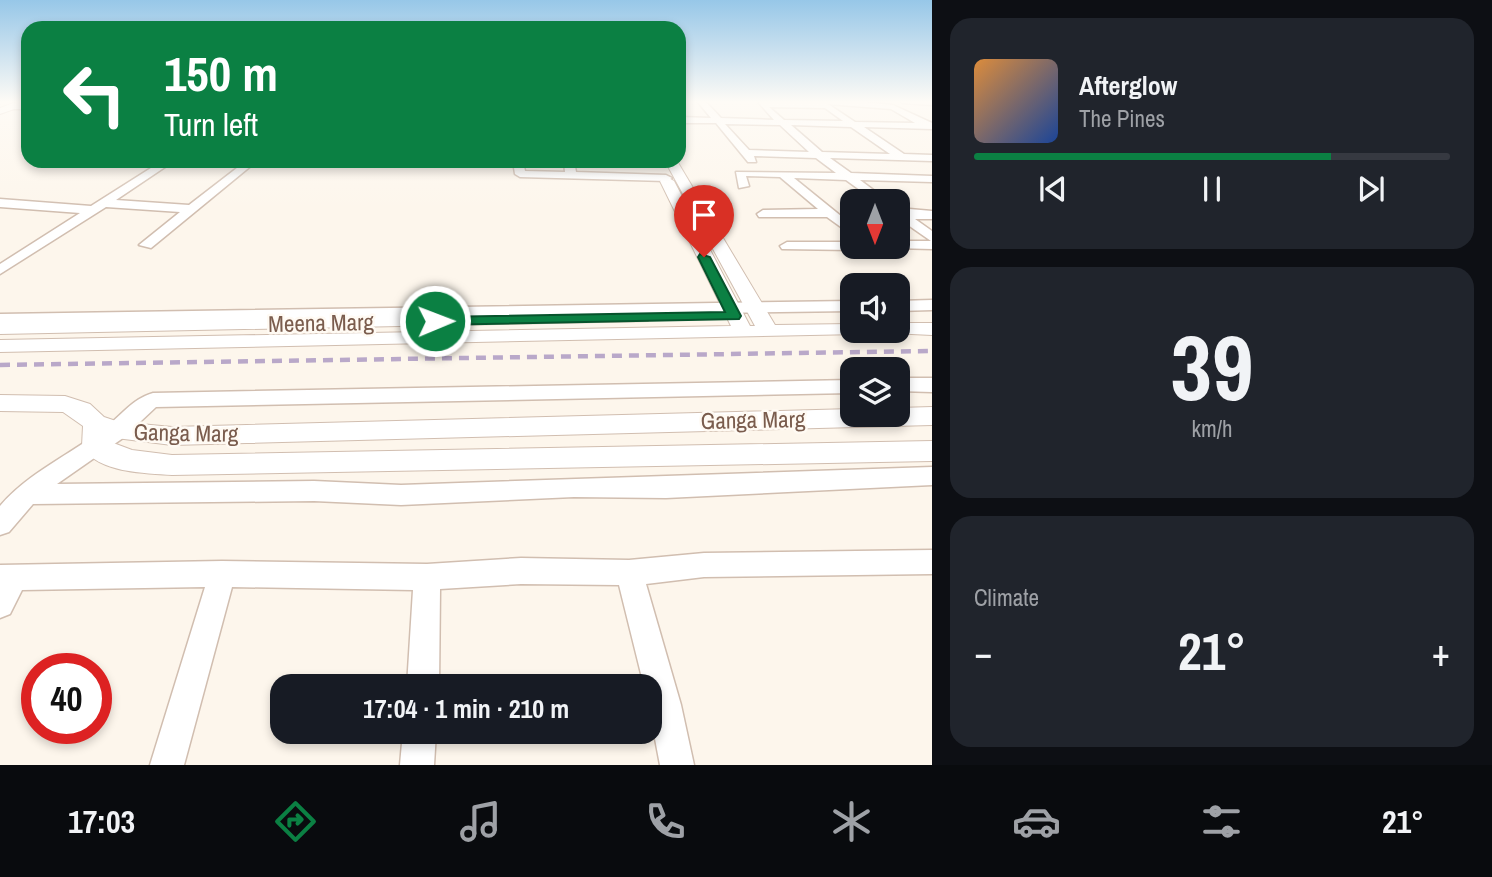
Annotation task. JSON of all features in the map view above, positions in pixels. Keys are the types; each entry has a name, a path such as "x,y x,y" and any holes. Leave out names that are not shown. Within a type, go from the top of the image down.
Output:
{"street":[{"path":"732,137 749,156 932,158"},
{"path":"798,137 865,189"},
{"path":"873,137 901,157"},
{"path":"0,270 158,168"},
{"path":"146,245 243,168"},
{"path":"519,168 520,174 666,178"},
{"path":"570,168 571,175"},
{"path":"661,168 748,318"},
{"path":"674,168 748,318"},
{"path":"743,186 740,174 932,178"},
{"path":"783,174 840,221"},
{"path":"3,205 193,209"},
{"path":"763,214 830,213"},
{"path":"910,214 932,215"},
{"path":"910,221 932,237"},
{"path":"910,245 932,245"},
{"path":"787,246 840,246"},
{"path":"910,306 932,305"},
{"path":"0,346 748,318 840,307"},
{"path":"910,314 932,314"},
{"name":"Meena Marg","path":"0,328 840,315"},
{"path":"0,318 748,318"},
{"name":"Meena Marg","path":"748,318 840,329"},
{"path":"910,329 932,329"},
{"path":"910,385 932,385"},
{"path":"0,524 48,475 102,433 143,405 163,399 840,386"},
{"path":"0,403 65,404 81,410 102,433"},
{"name":"Ganga Marg","path":"102,433 172,436 932,416"},
{"name":"Ganga Marg","path":"102,433 120,460 172,465 932,451"},
{"path":"27,494 314,491 401,495 574,487 666,488 932,475"},
{"path":"0,604 7,578 222,574 331,578 428,577 521,571 629,573 704,565 932,562"},
{"path":"629,573 665,705 677,765"},
{"path":"167,765 222,574"},
{"path":"424,674 428,577"},
{"path":"417,765 419,744"}],"railway":[{"path":"0,365 932,351"}],"route":[{"path":"435,321 734,316 704,257"}]}
